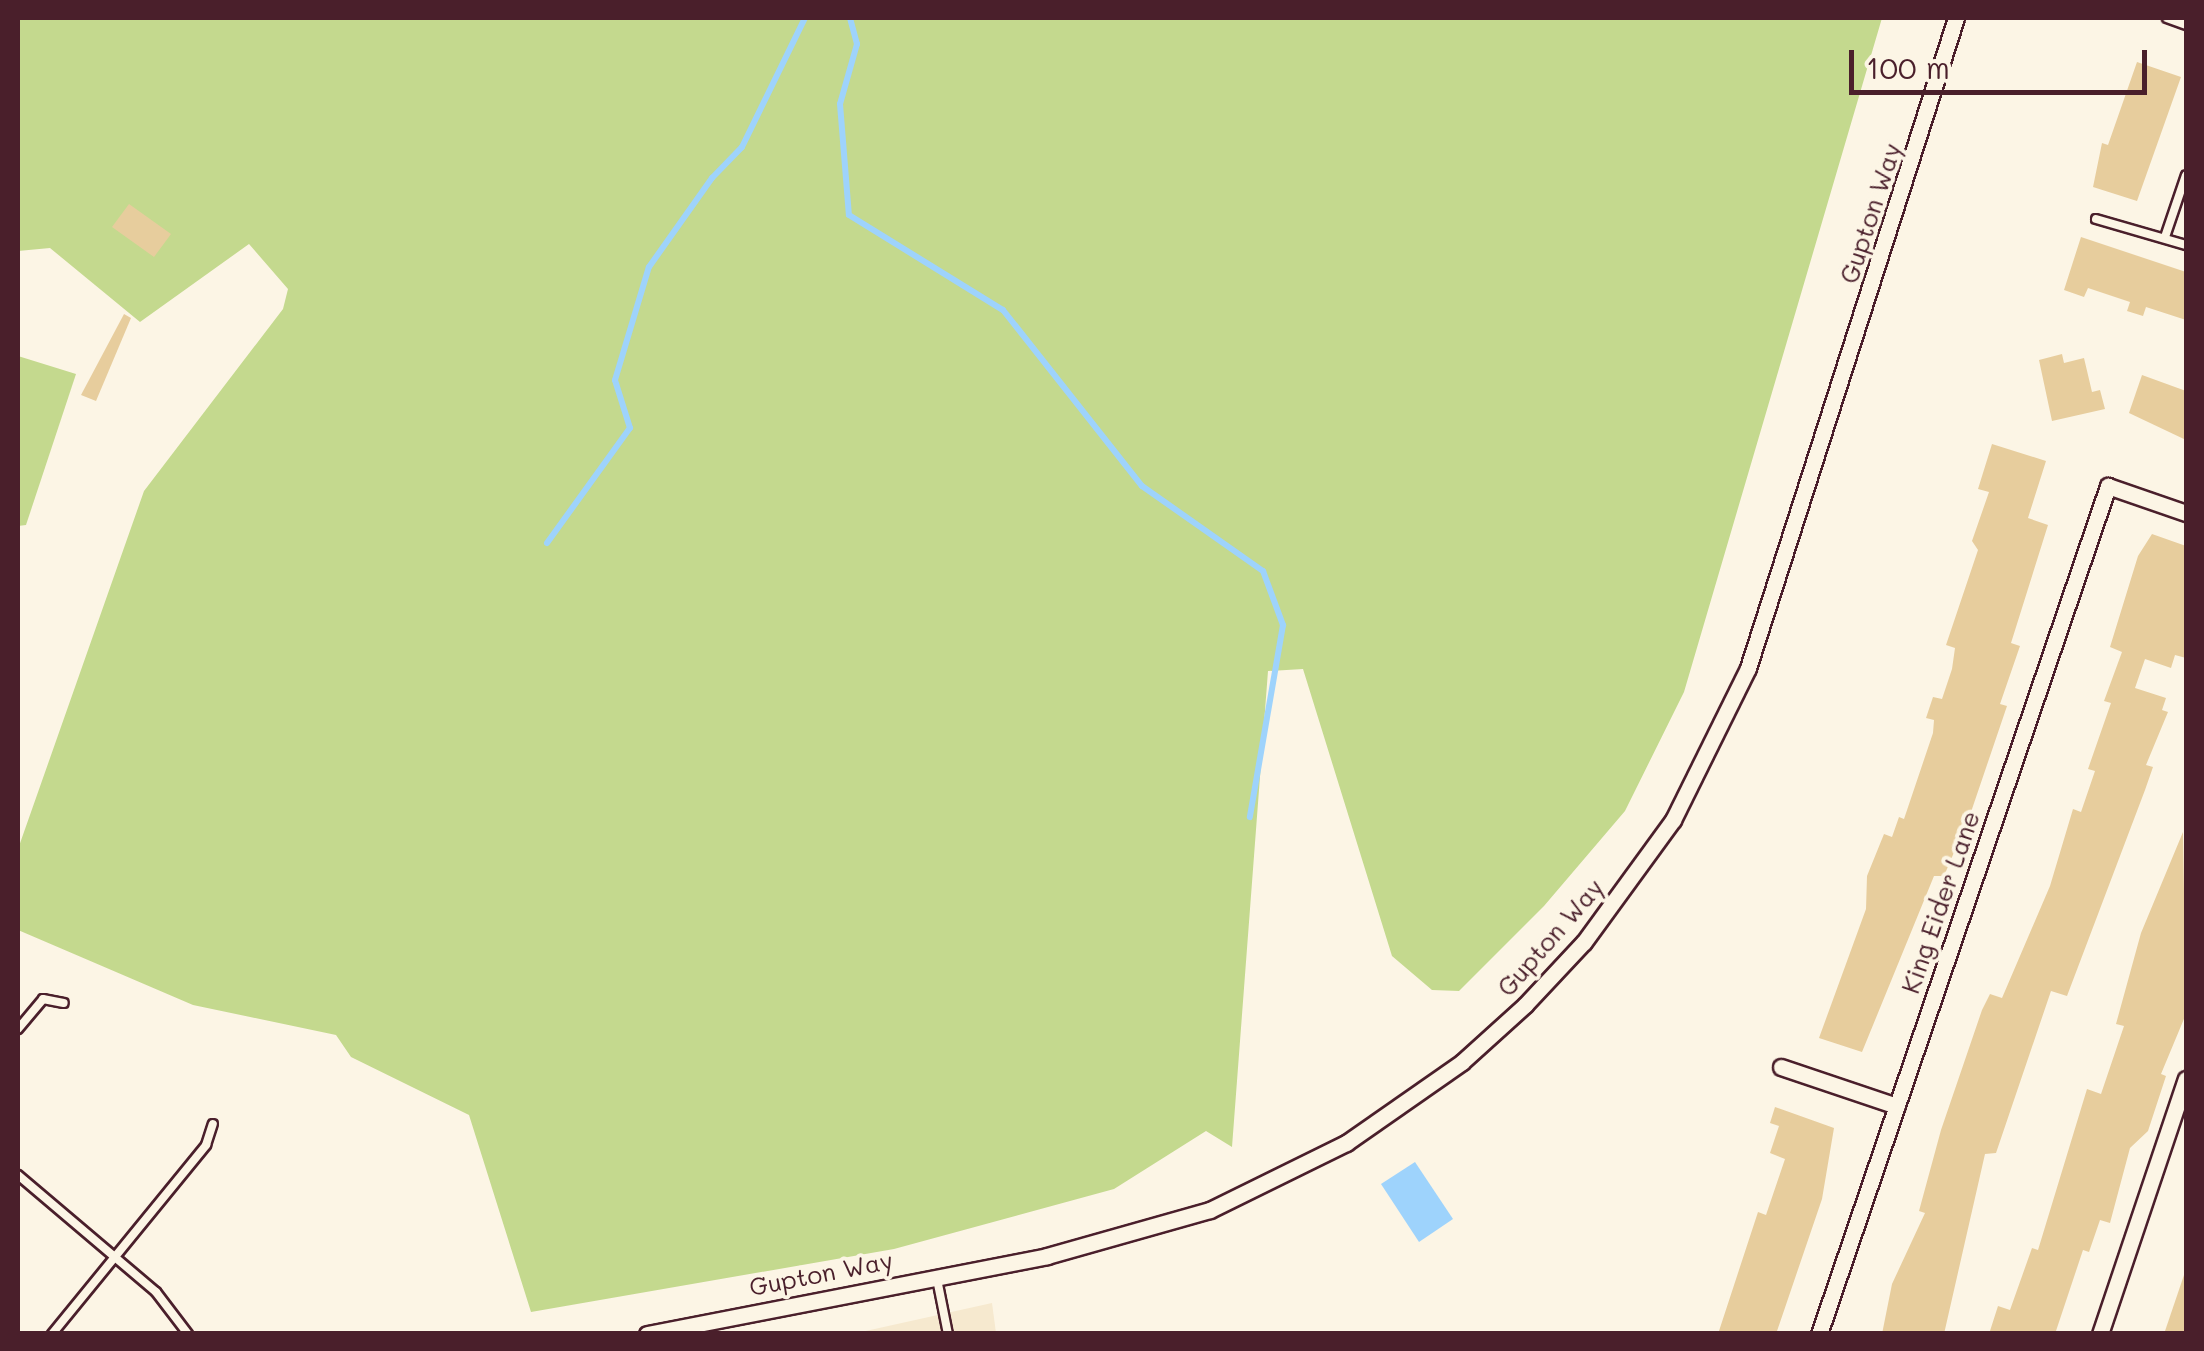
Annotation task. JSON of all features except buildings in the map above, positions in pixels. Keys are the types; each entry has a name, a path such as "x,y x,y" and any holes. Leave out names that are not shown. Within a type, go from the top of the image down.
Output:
{"street":[{"name":"Gupton Way","path":"648,1334 1135,1236 1271,1182 1346,1143 1462,1062 1584,942 1673,820 1748,668 1956,18"},
{"name":"King Eider Lane","path":"1819,1334 2108,486 2186,513"},
{"path":"1780,1066 1896,1106"},
{"path":"2100,1334 2186,1079"}],"lane":[{"path":"2166,18 2186,25"},
{"path":"2165,237 2186,175"},
{"path":"2096,218 2186,245"},
{"path":"18,1029 42,999 64,1004"},
{"path":"52,1334 206,1145 213,1124"},
{"path":"18,1176 116,1256 188,1334"},
{"path":"936,1276 948,1334"}],"shaded area":[{"path":"992,1303 996,1333 852,1334"}],"green space":[{"path":"18,18 1882,18 1684,692 1625,811 1544,906 1459,991 1432,990 1392,956 1303,669 1268,671 1232,1147 1206,1131 1114,1189 894,1249 531,1312 469,1115 351,1057 336,1035 193,1005 18,930 18,849 144,491 283,309 288,289 249,244 140,322 50,248 18,251"},
{"path":"18,356 76,374 26,525 18,526"}],"water":[{"path":"1415,1162 1453,1219 1419,1242 1381,1184"}],"waterway":[{"path":"547,543 630,428 615,380 649,267 712,178 742,147 805,18"},
{"path":"850,18 857,44 840,104 849,215 1003,310 1142,486 1263,571 1283,625 1250,817"}]}
